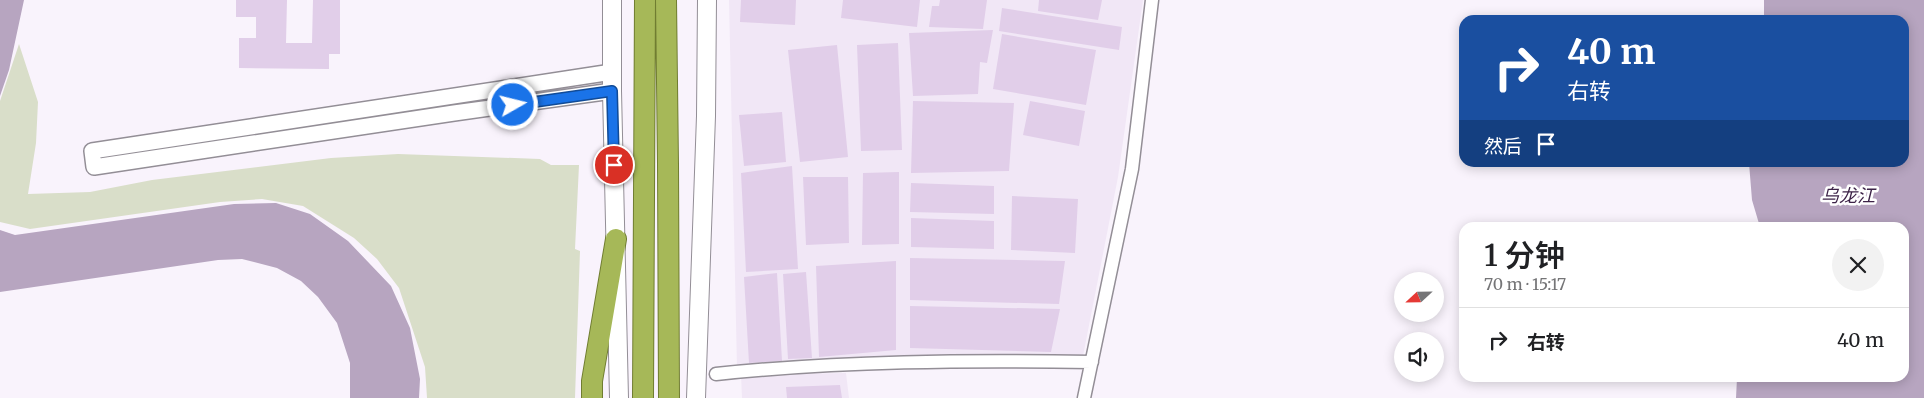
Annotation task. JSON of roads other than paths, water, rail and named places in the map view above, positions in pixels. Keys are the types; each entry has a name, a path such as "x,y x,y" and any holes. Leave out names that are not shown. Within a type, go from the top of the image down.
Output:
{"highway":[{"path":"643,398 645,0"},
{"path":"666,0 669,398"},
{"path":"592,398 592,381 616,239"}],"main road":[{"path":"612,0 612,91 619,398"},
{"path":"696,398 706,116 707,0"}],"street":[{"path":"1084,398 1132,168 1152,0"},
{"path":"612,72 92,151 94,167 612,91"},
{"path":"716,374 896,362 966,360 1092,362"}],"water":[{"path":"0,0 24,0 9,70 0,96"},
{"name":"乌龙江","path":"1764,0 1924,0 1924,398 1736,398 1737,382 1909,382 1909,222 1759,222 1752,200 1749,167 1909,167 1909,15 1764,15"},
{"path":"276,203 310,214 348,241 391,286 410,328 420,379 419,398 350,398 350,363 337,323 318,297 301,281 277,268 242,259 218,260 0,292 0,230 15,235 234,204"}]}
